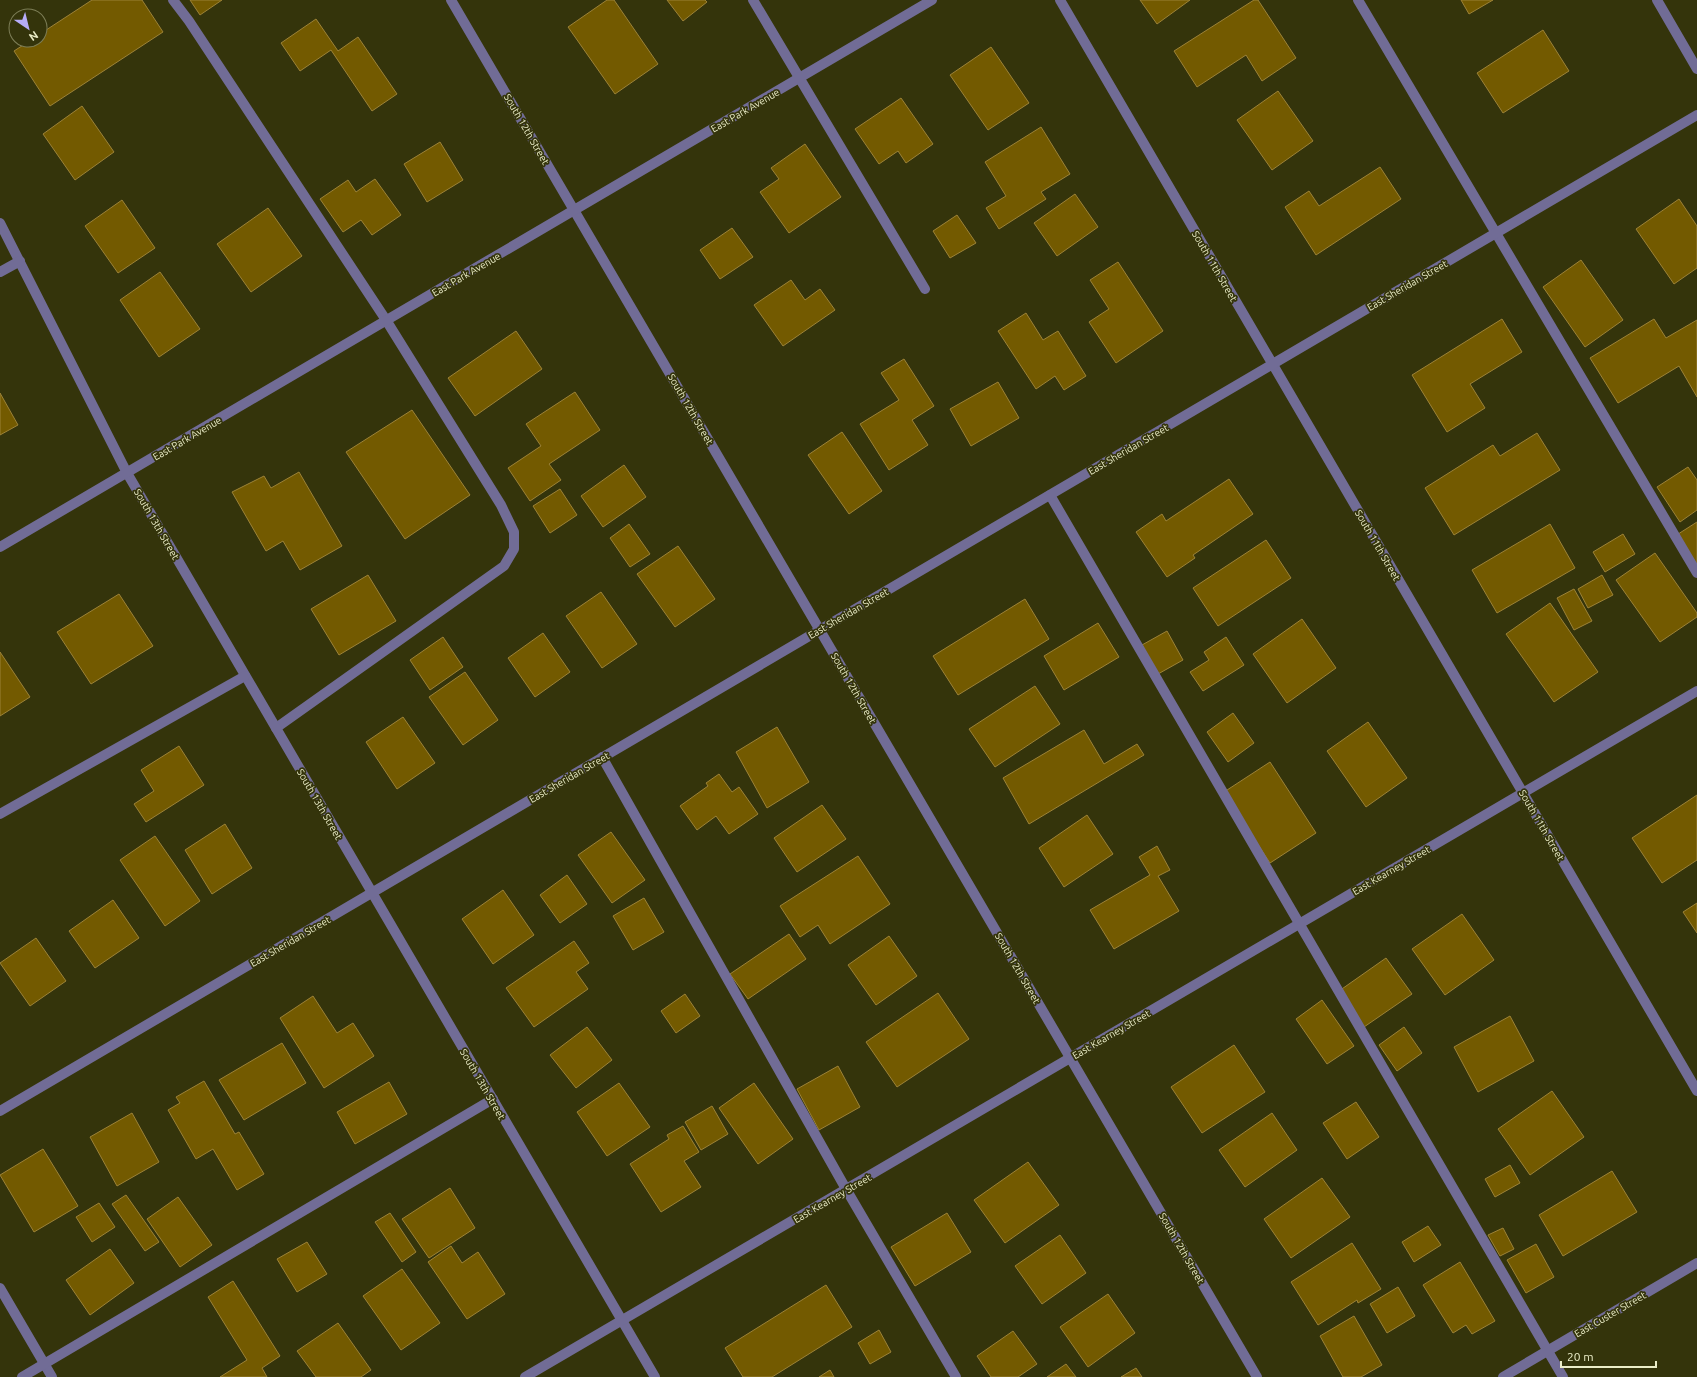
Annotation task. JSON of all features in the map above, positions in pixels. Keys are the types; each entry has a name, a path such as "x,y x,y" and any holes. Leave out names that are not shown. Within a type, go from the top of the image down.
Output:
{"street":[{"path":"173,0 189,21 386,320 501,505 514,532 514,549 504,566 276,728"},
{"name":"South 12th Street","path":"451,0 1257,1377"},
{"path":"753,0 925,289"},
{"name":"East Park Avenue","path":"0,547 932,0"},
{"name":"South 11th Street","path":"1060,0 1697,1090"},
{"path":"1358,0 1697,573"},
{"path":"1656,0 1697,69"},
{"name":"East Sheridan Street","path":"0,1111 1697,115"},
{"name":"South 13th Street","path":"0,223 127,473 655,1377"},
{"path":"0,272 20,261"},
{"path":"1050,495 1563,1377"},
{"path":"0,814 245,676"},
{"name":"East Kearney Street","path":"525,1377 1697,691"},
{"path":"602,757 846,1189 956,1377"},
{"path":"22,1377 493,1100"},
{"name":"East Custer Street","path":"1503,1377 1697,1263"},
{"path":"0,1288 52,1377"}],"building":[{"path":"92,0 142,0 163,32 50,106 14,51 19,48 48,48 48,29"},
{"path":"190,0 222,0 200,15"},
{"path":"607,0 614,0 658,64 615,94 568,27"},
{"path":"667,0 705,0 707,2 683,21"},
{"path":"1140,0 1190,0 1157,24"},
{"path":"1254,0 1258,0 1296,58 1262,81 1246,55 1197,87 1174,51"},
{"path":"1461,0 1493,0 1469,14"},
{"path":"316,19 338,51 358,37 397,94 372,111 331,50 300,71 281,43"},
{"path":"1543,30 1569,71 1503,113 1477,73"},
{"path":"991,47 1029,103 988,130 950,75"},
{"path":"1278,91 1313,141 1272,170 1237,120"},
{"path":"901,98 933,144 906,163 898,151 879,164 855,129"},
{"path":"82,106 114,152 75,180 43,134"},
{"path":"1041,127 1070,174 1041,192 1046,199 999,229 986,208 1006,196 985,162"},
{"path":"440,142 463,180 427,202 404,164"},
{"path":"805,144 841,197 789,233 760,192 779,179 771,168"},
{"path":"1380,167 1401,199 1316,255 1285,207 1309,191 1319,206"},
{"path":"375,179 401,215 372,235 361,220 343,232 320,199 348,180 356,192"},
{"path":"1075,194 1098,227 1057,256 1034,223"},
{"path":"1679,199 1697,226 1697,268 1674,284 1636,229"},
{"path":"122,200 155,248 118,273 85,226"},
{"path":"268,208 302,256 251,292 217,244"},
{"path":"957,215 976,243 950,258 933,231"},
{"path":"732,228 753,257 720,279 700,250"},
{"path":"1581,260 1623,320 1585,347 1543,287"},
{"path":"1118,262 1163,331 1116,363 1089,322 1109,309 1090,280"},
{"path":"160,272 200,329 159,357 120,300"},
{"path":"791,280 805,300 820,289 835,310 783,346 754,305"},
{"path":"1026,313 1043,340 1058,331 1086,376 1064,390 1055,376 1036,389 998,331"},
{"path":"1502,319 1522,352 1470,384 1485,408 1447,432 1412,375"},
{"path":"1654,319 1666,338 1697,320 1697,397 1679,366 1618,403 1590,358"},
{"path":"516,331 542,369 475,416 448,378"},
{"path":"904,359 934,406 912,420 928,445 889,470 860,424 899,400 881,373"},
{"path":"998,382 1019,418 971,446 950,409"},
{"path":"575,392 600,430 549,464 561,480 530,501 508,468 541,446 526,424"},
{"path":"0,393 18,425 0,435"},
{"path":"412,410 470,495 405,539 346,452"},
{"path":"842,432 882,491 849,514 808,455"},
{"path":"1537,433 1560,470 1454,535 1425,488 1493,445 1500,456"},
{"path":"624,465 646,497 603,527 581,496"},
{"path":"1688,467 1697,480 1697,510 1680,522 1657,487"},
{"path":"299,472 342,546 300,570 283,541 266,551 232,492 264,476 271,488"},
{"path":"1229,479 1253,514 1193,555 1195,558 1167,577 1136,532 1162,514 1166,521"},
{"path":"560,489 577,515 550,533 533,506"},
{"path":"1697,522 1697,570 1675,536"},
{"path":"629,524 650,554 630,567 610,538"},
{"path":"1550,524 1575,568 1497,613 1472,570"},
{"path":"1623,534 1635,554 1605,572 1593,552"},
{"path":"1266,540 1291,578 1218,626 1193,588"},
{"path":"678,546 715,599 675,627 637,574"},
{"path":"1655,553 1697,613 1697,617 1660,642 1616,580"},
{"path":"368,575 396,621 339,655 311,609"},
{"path":"1602,575 1613,595 1588,608 1578,589"},
{"path":"1574,589 1592,621 1574,630 1557,598"},
{"path":"601,592 637,644 602,668 566,616"},
{"path":"119,594 153,646 91,684 57,632"},
{"path":"1025,599 1049,639 958,695 933,656"},
{"path":"1550,603 1598,672 1554,702 1506,634"},
{"path":"1302,619 1336,668 1287,703 1253,654"},
{"path":"1098,623 1119,657 1064,690 1044,656"},
{"path":"1167,631 1183,660 1158,674 1142,645"},
{"path":"543,633 570,672 535,697 508,658"},
{"path":"443,637 463,667 430,690 410,660"},
{"path":"1226,637 1244,665 1203,691 1190,672 1209,660 1204,652"},
{"path":"0,652 30,697 0,716"},
{"path":"465,672 498,720 463,745 429,697"},
{"path":"1035,686 1060,724 995,767 969,729"},
{"path":"1233,713 1254,743 1228,762 1207,732"},
{"path":"403,717 435,763 397,789 366,742"},
{"path":"1368,722 1407,778 1366,807 1327,751"},
{"path":"777,727 809,782 767,808 736,752"},
{"path":"1084,730 1104,764 1137,744 1144,755 1029,824 1003,778"},
{"path":"179,746 204,785 146,822 134,804 154,791 141,770"},
{"path":"1270,762 1316,833 1270,863 1224,792"},
{"path":"719,774 732,792 739,787 758,814 729,834 716,816 697,830 680,806 708,786 706,783"},
{"path":"1697,795 1697,860 1662,883 1632,838"},
{"path":"822,805 846,839 797,872 774,838"},
{"path":"1087,815 1113,854 1064,887 1039,848"},
{"path":"225,824 252,868 212,894 185,850"},
{"path":"611,832 645,880 612,903 578,855"},
{"path":"155,836 200,901 165,926 120,860"},
{"path":"1157,846 1170,870 1158,876 1179,911 1114,949 1090,910 1150,875 1139,857"},
{"path":"858,856 890,904 830,944 818,925 800,937 780,906"},
{"path":"567,875 587,904 560,923 540,895"},
{"path":"503,890 534,935 493,964 462,919"},
{"path":"644,898 664,932 633,950 613,916"},
{"path":"113,900 139,938 95,968 69,931"},
{"path":"1697,903 1697,933 1683,912"},
{"path":"1462,914 1494,960 1445,995 1412,949"},
{"path":"789,934 806,959 748,999 730,974"},
{"path":"889,936 917,976 876,1005 848,965"},
{"path":"36,938 66,981 30,1006 0,963"},
{"path":"574,941 589,963 576,972 588,989 534,1027 506,988"},
{"path":"1386,958 1412,994 1364,1027 1339,991"},
{"path":"938,993 969,1039 897,1087 866,1042"},
{"path":"685,994 700,1016 676,1033 661,1011"},
{"path":"313,996 337,1033 353,1023 374,1056 324,1088 280,1018"},
{"path":"1322,1000 1354,1046 1327,1064 1296,1019"},
{"path":"1510,1016 1534,1061 1478,1092 1454,1047"},
{"path":"587,1027 612,1060 576,1088 550,1055"},
{"path":"1404,1027 1422,1053 1397,1071 1379,1045"},
{"path":"282,1043 306,1083 244,1120 219,1080"},
{"path":"1234,1045 1265,1092 1202,1133 1171,1087"},
{"path":"838,1066 860,1107 819,1130 797,1089"},
{"path":"204,1081 235,1134 239,1132 264,1174 237,1190 213,1149 196,1159 168,1110 180,1103 176,1097"},
{"path":"389,1082 407,1114 355,1144 337,1112"},
{"path":"619,1083 650,1127 607,1156 577,1112"},
{"path":"754,1083 793,1139 758,1164 719,1108"},
{"path":"1552,1091 1584,1137 1530,1175 1498,1129"},
{"path":"1356,1102 1379,1137 1347,1159 1323,1123"},
{"path":"712,1106 728,1134 701,1150 685,1122"},
{"path":"132,1113 159,1162 117,1186 90,1137"},
{"path":"1272,1113 1297,1150 1245,1187 1219,1150"},
{"path":"683,1126 699,1152 684,1161 701,1187 661,1212 630,1164 669,1139 667,1135"},
{"path":"43,1149 78,1206 34,1232 0,1175"},
{"path":"1028,1162 1059,1205 1005,1243 974,1200"},
{"path":"1510,1165 1520,1183 1495,1197 1485,1179"},
{"path":"1612,1171 1637,1212 1563,1256 1539,1215"},
{"path":"1322,1178 1350,1217 1291,1258 1264,1219"},
{"path":"450,1188 475,1228 429,1258 402,1219"},
{"path":"126,1195 159,1242 145,1251 112,1204"},
{"path":"178,1197 212,1245 180,1267 147,1219"},
{"path":"99,1203 115,1227 92,1242 76,1217"},
{"path":"390,1213 416,1252 402,1262 375,1222"},
{"path":"947,1213 971,1252 915,1286 891,1247"},
{"path":"1428,1226 1441,1245 1414,1262 1402,1242"},
{"path":"1503,1228 1514,1249 1500,1256 1488,1235"},
{"path":"1060,1235 1086,1273 1042,1304 1015,1266"},
{"path":"307,1242 327,1274 297,1292 277,1259"},
{"path":"1352,1243 1381,1289 1358,1303 1357,1300 1318,1325 1291,1282"},
{"path":"1536,1244 1554,1277 1526,1293 1507,1260"},
{"path":"451,1246 462,1263 478,1252 505,1294 467,1319 428,1262"},
{"path":"110,1249 134,1283 90,1315 66,1280"},
{"path":"1460,1262 1495,1321 1472,1334 1466,1325 1453,1333 1423,1285"},
{"path":"402,1269 440,1323 401,1350 363,1296"},
{"path":"233,1281 280,1356 262,1368 267,1377 220,1377 247,1360 208,1297"},
{"path":"826,1285 852,1327 772,1377 743,1377 725,1348"},
{"path":"1398,1287 1415,1316 1387,1333 1370,1304"},
{"path":"1108,1294 1135,1333 1088,1367 1060,1327"},
{"path":"1354,1316 1382,1365 1361,1377 1343,1377 1320,1336"},
{"path":"338,1323 371,1370 361,1377 316,1377 297,1351"},
{"path":"879,1330 891,1352 870,1364 858,1343"},
{"path":"1013,1331 1037,1364 1018,1377 991,1377 977,1356"},
{"path":"1066,1364 1076,1377 1047,1377"},
{"path":"1136,1368 1142,1377 1121,1377"},
{"path":"830,1370 834,1377 819,1377"}]}
